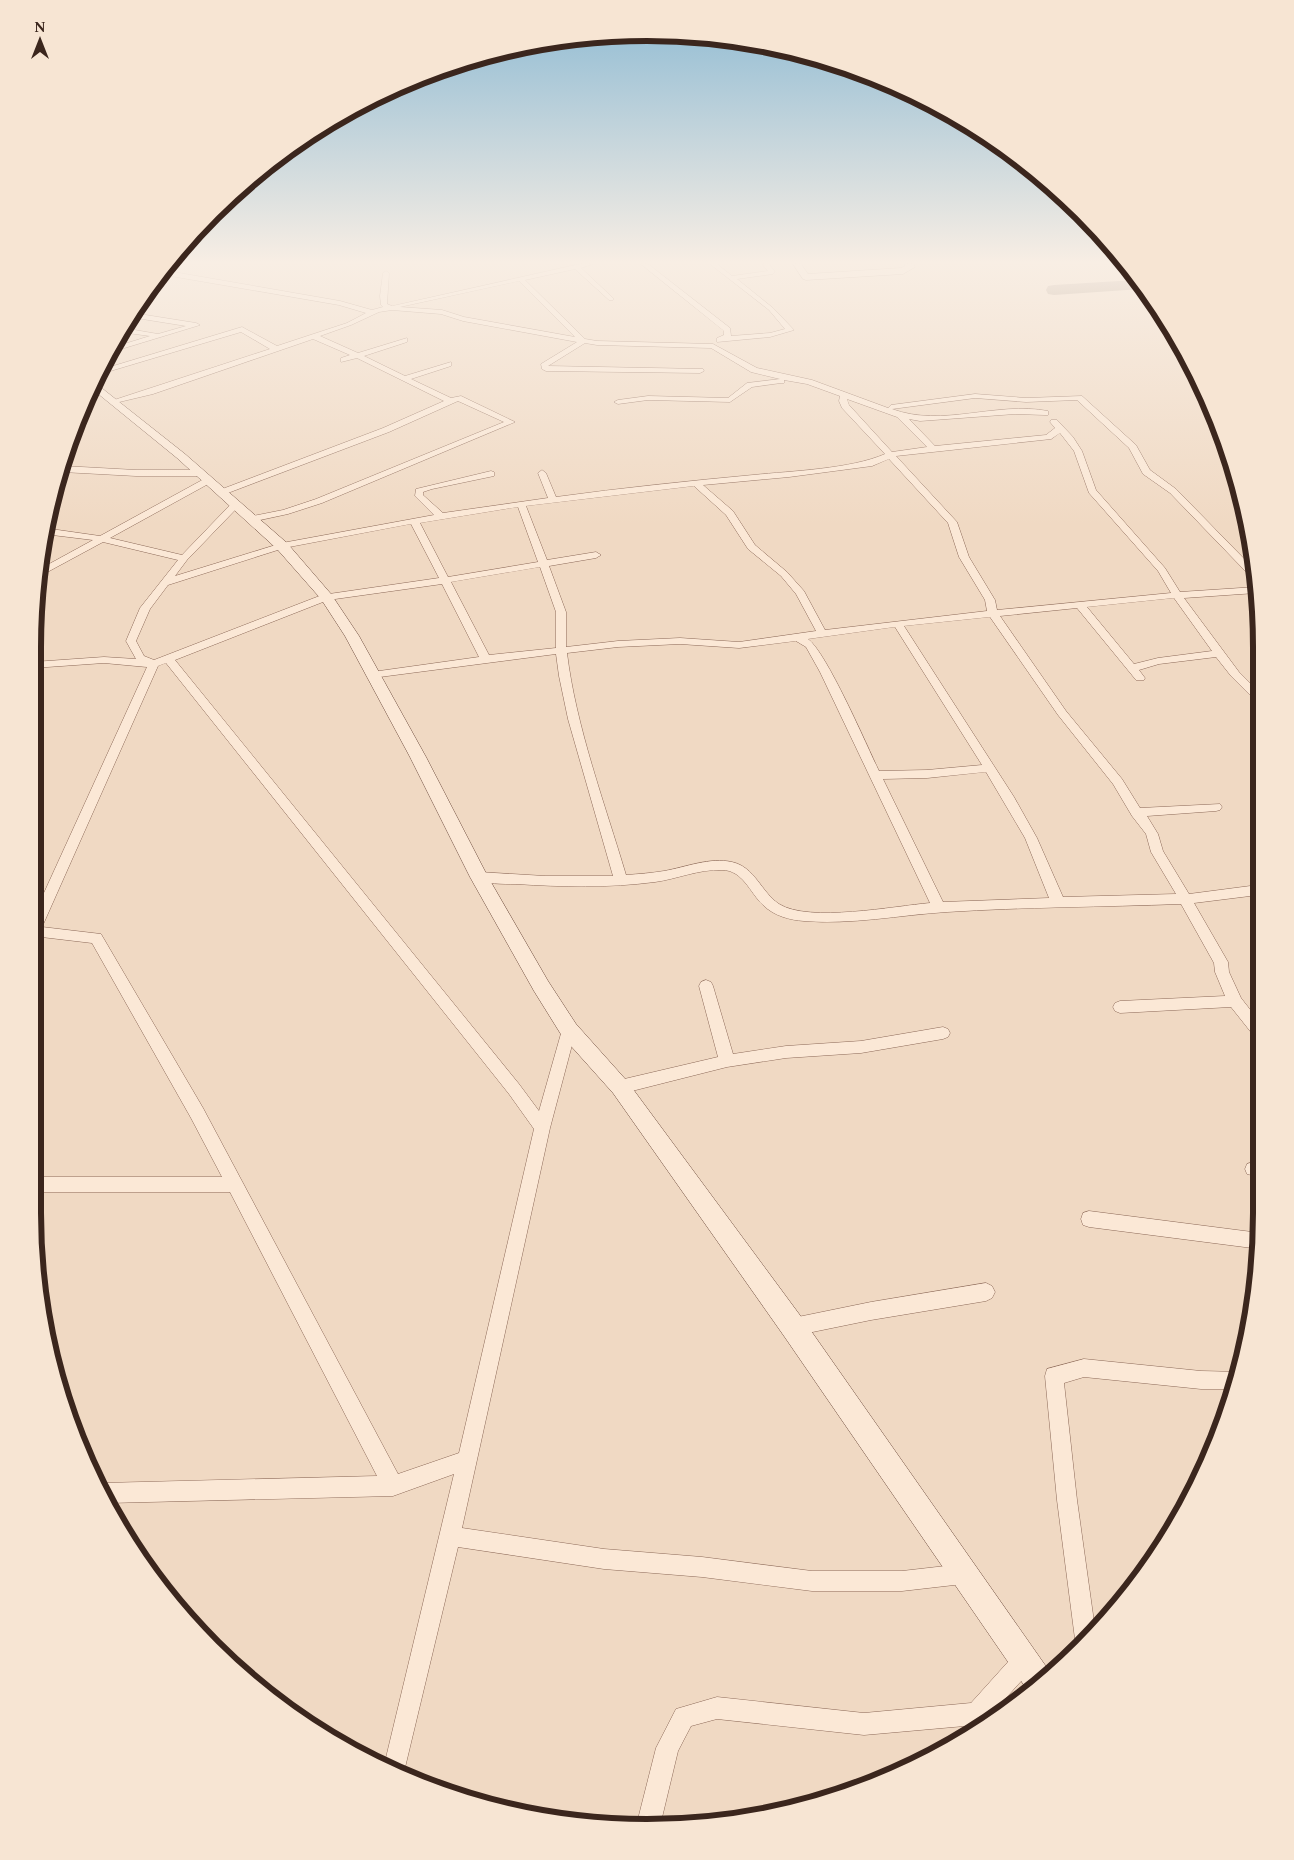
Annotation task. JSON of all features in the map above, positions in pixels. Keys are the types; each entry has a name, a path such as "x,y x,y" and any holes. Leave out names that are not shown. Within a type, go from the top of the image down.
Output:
{"main road":[{"path":"99,390 282,546 326,597 352,636 418,756 479,877 541,986 569,1030 620,1087 793,1327 1036,1677"}],"street":[{"path":"109,370 171,351"},
{"path":"115,402 271,351"},
{"path":"346,351 450,401"},
{"path":"344,360 373,351"},
{"path":"570,351 548,362 544,366 546,369 700,371"},
{"path":"723,351 754,370 809,382 900,414 930,419 1015,412 1045,414"},
{"path":"403,379 448,364"},
{"path":"618,402 648,398 730,400 750,385 797,379"},
{"path":"844,394 843,401 845,406 952,522 964,557 990,600 993,614 1062,713 1118,782 1136,813 1145,822 1152,834 1156,852 1178,884 1221,962 1222,972 1235,1001 1253,1024"},
{"path":"878,407 916,406 951,398 976,396 1026,400 1072,397 1082,400 1133,447 1146,472 1172,491 1248,568"},
{"path":"46,570 104,538 215,488 386,430 450,401 462,399 512,422 319,501 251,520"},
{"path":"1026,400 1045,414 1078,451 1092,491 1162,570 1235,674 1253,692"},
{"path":"900,414 933,449"},
{"path":"164,583 282,546 440,516 520,504 865,464 885,459 891,455 1048,437 1060,429"},
{"path":"68,469 136,472 215,488"},
{"path":"542,473 553,500"},
{"path":"440,516 419,496 419,491 491,474"},
{"path":"696,483 730,513 751,547 784,574 800,592 822,634"},
{"path":"154,664 140,658 131,641 145,608 184,558 215,488"},
{"path":"520,504 561,612 561,650 564,676 574,719 621,879"},
{"path":"414,521 486,658"},
{"path":"53,531 71,532 104,538 143,550 184,558"},
{"path":"41,664 104,660 154,664 326,597 596,556"},
{"path":"372,675 486,658 618,644 680,641 739,645 898,624 1178,595 1250,590"},
{"path":"1080,606 1140,678"},
{"path":"898,624 1031,838 1058,902"},
{"path":"798,637 810,645 816,655 939,907"},
{"path":"1132,668 1158,661 1220,653"},
{"path":"169,659 514,1088 542,1128"},
{"path":"41,911 154,664"},
{"path":"875,775 989,768"},
{"path":"1136,813 1216,807"},
{"path":"479,877 519,881 621,879 656,877 726,864 738,868 747,874 772,906 786,913 805,916 840,916 939,907 1185,899 1253,891"},
{"path":"41,932 96,938 198,1113 393,1486"},
{"path":"706,986 727,1061"},
{"path":"1120,1007 1235,1001"},
{"path":"396,1764 450,1536 542,1128 569,1030"},
{"path":"620,1087 727,1061 786,1052 861,1047 943,1033"},
{"path":"41,1185 235,1184"},
{"path":"1089,1219 1164,1227 1252,1240"},
{"path":"793,1327 871,1311 986,1292"},
{"path":"1085,1630 1067,1500 1054,1376 1084,1368 1201,1380 1229,1380"},
{"path":"110,1492 393,1486 466,1460"},
{"path":"450,1536 604,1558 702,1567 812,1581 902,1581 964,1574"},
{"path":"650,1819 667,1748 684,1717 716,1708 864,1724 976,1714 1024,1661"}]}
